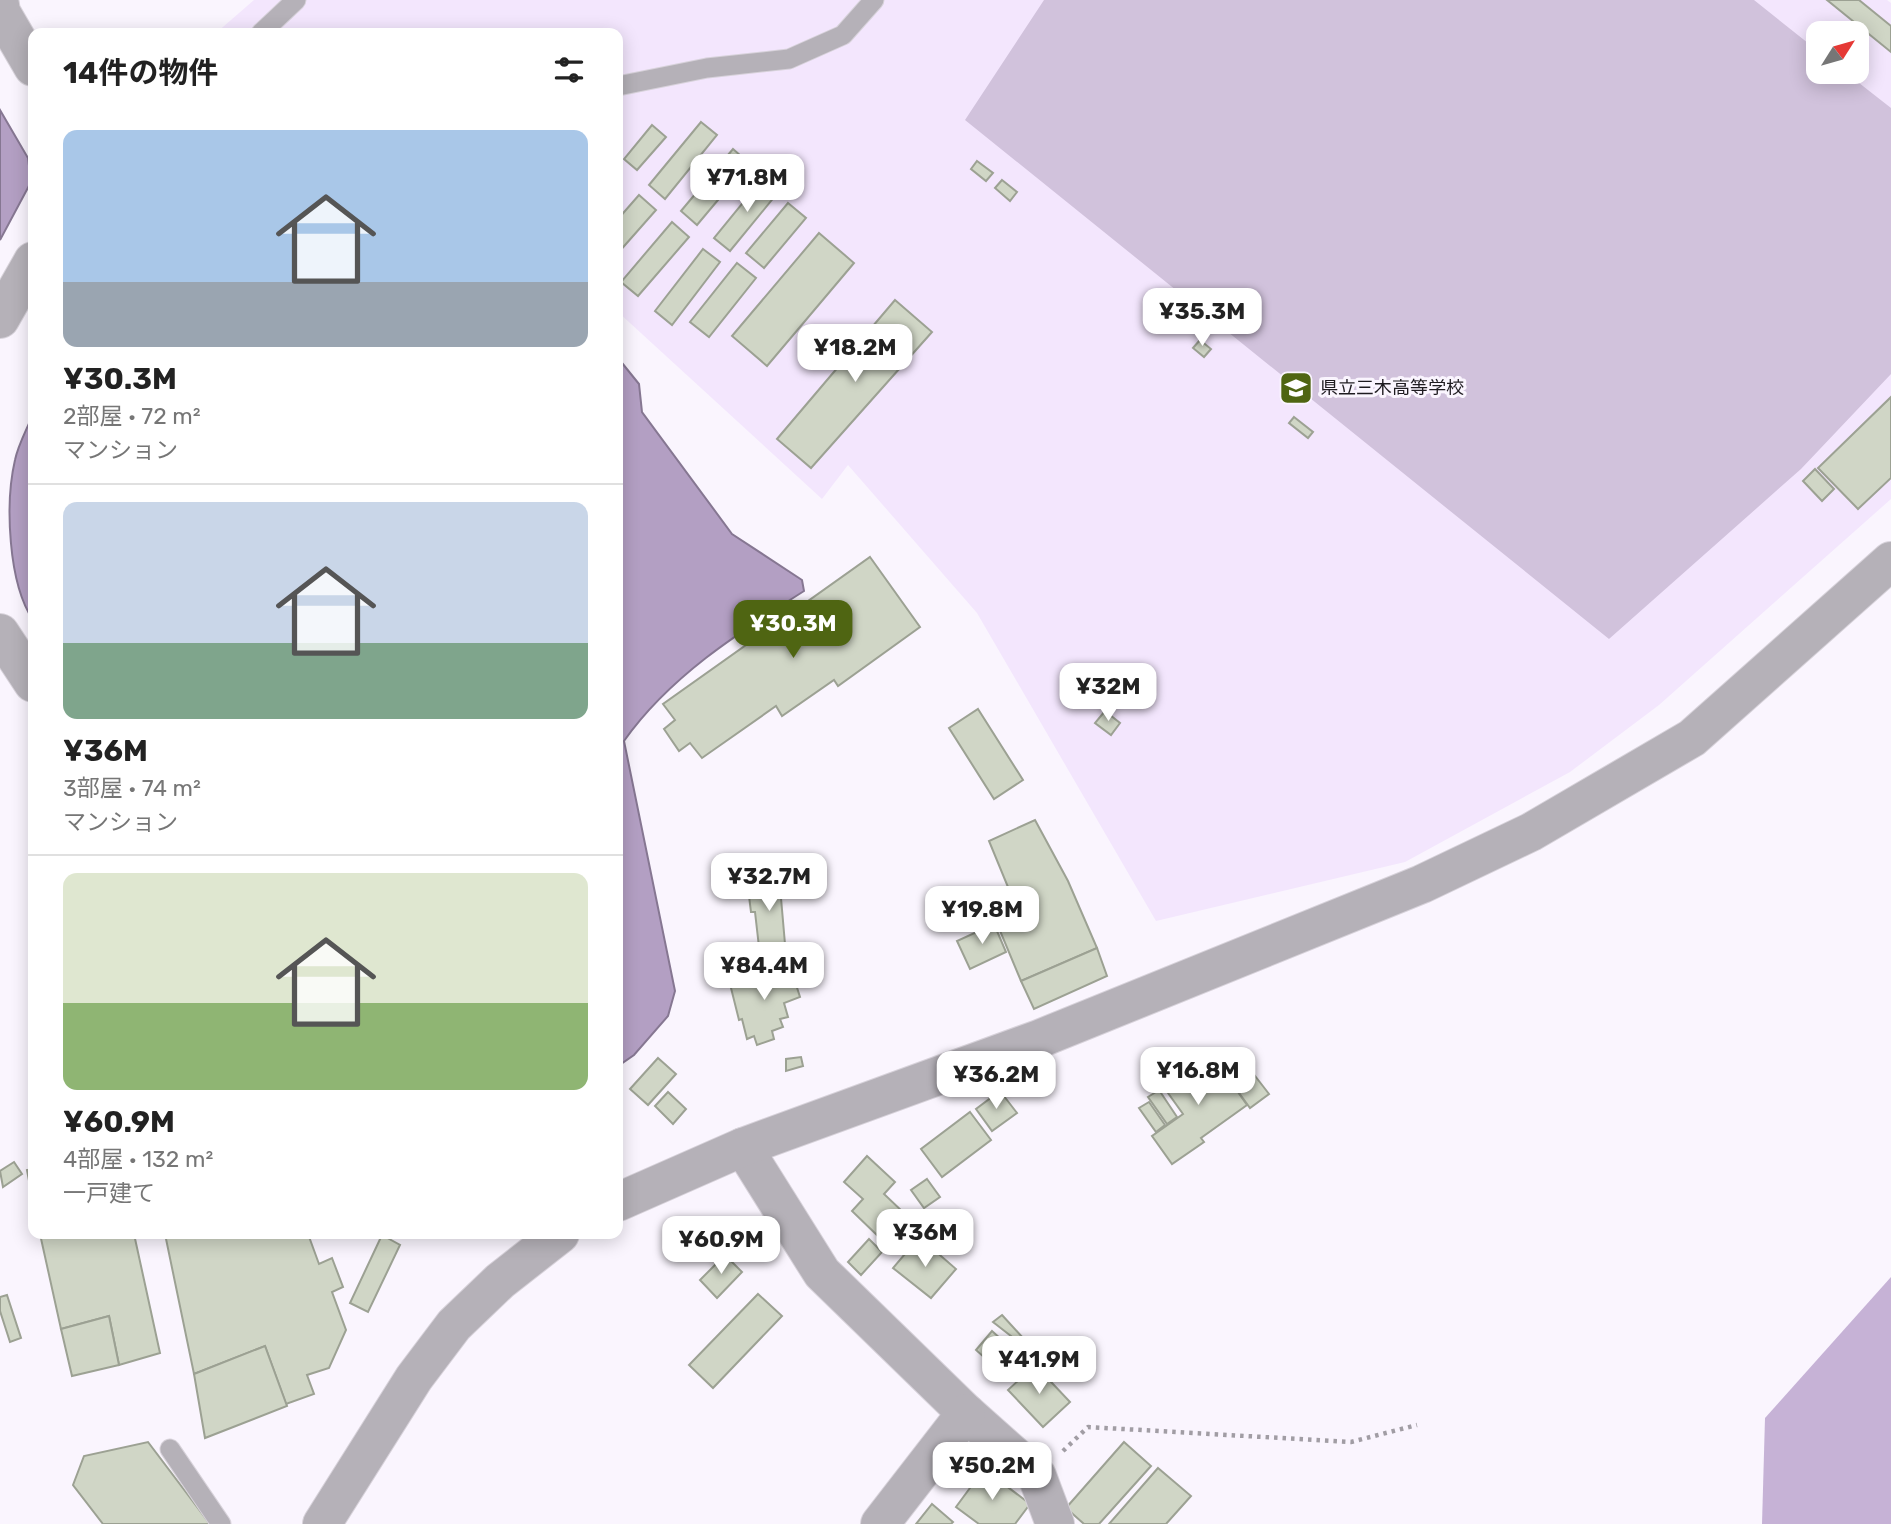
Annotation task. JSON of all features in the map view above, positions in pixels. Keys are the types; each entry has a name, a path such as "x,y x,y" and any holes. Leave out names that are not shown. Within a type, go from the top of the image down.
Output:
{"street":[{"path":"0,5 1,12 28,58"},
{"path":"0,319 28,270"},
{"path":"623,1200 743,1147 1039,1039 1422,884 1531,832 1692,738 1891,561"},
{"path":"0,633 28,675"},
{"path":"743,1147 822,1273 967,1413 1037,1476 1055,1524"},
{"path":"322,1524 414,1378 454,1325 500,1281 552,1239"},
{"path":"880,1524 967,1413"}],"lane":[{"path":"266,28 296,0"},
{"path":"623,85 707,68 789,60 844,35 874,0"},
{"path":"170,1449 221,1524"}],"path":[{"path":"1037,1476 1088,1427 1351,1442 1417,1425"}],"shaded area":[{"name":"県立三木高等学校","path":"254,0 1887,0 1891,3 1891,499 1659,705 1570,772 1405,862 1156,921 977,613 848,465 822,499 623,317 623,28 222,28"},
{"path":"1044,0 1754,0 1806,41 1806,84 1860,84 1891,108 1891,374 1801,469 1609,639 965,120"},
{"path":"0,110 28,158 28,188 0,240"},
{"path":"623,364 639,384 642,412 732,534 802,580 804,591 754,623 683,676 642,718 624,741 675,991 668,1016 634,1055 623,1063"},
{"path":"28,425 28,610 18,585 11,542 10,498 20,443"},
{"path":"1891,1277 1891,1524 1762,1524 1765,1418"}],"building":[{"path":"1827,0 1859,0 1891,26 1891,52 1869,34 1869,21 1853,21"},
{"path":"701,122 717,135 665,199 649,185"},
{"path":"652,125 666,137 637,170 624,159"},
{"path":"733,149 749,163 697,225 681,211"},
{"path":"977,161 993,173 986,181 971,169"},
{"path":"764,177 780,190 730,251 714,238"},
{"path":"1002,180 1017,192 1010,201 995,188"},
{"path":"639,195 656,210 623,247 623,213"},
{"path":"788,203 806,218 764,268 746,253"},
{"path":"672,222 689,237 638,296 623,284 623,280"},
{"path":"819,233 854,263 767,366 732,336"},
{"path":"703,249 720,262 672,325 655,311"},
{"path":"737,263 756,278 709,337 690,322"},
{"path":"895,300 932,332 811,468 777,439"},
{"path":"1200,340 1211,349 1204,357 1193,348"},
{"path":"1891,397 1891,478 1858,509 1818,468"},
{"path":"1294,417 1313,432 1308,438 1289,423"},
{"path":"1815,469 1834,489 1822,501 1803,481"},
{"path":"870,557 920,627 838,686 834,680 782,716 776,706 702,758 690,743 679,751 664,729 675,720 663,704"},
{"path":"978,709 1023,780 994,799 949,728"},
{"path":"1105,711 1120,723 1111,735 1095,723"},
{"path":"1035,820 1068,881 1097,948 1021,981 993,914 1015,904 989,841"},
{"path":"779,875 785,944 759,947 755,912 751,912 749,896 762,894 760,882"},
{"path":"994,924 1006,952 970,969 957,941"},
{"path":"1097,948 1107,976 1034,1009 1021,981"},
{"path":"790,966 800,997 784,1003 788,1017 780,1019 783,1027 772,1031 774,1039 757,1045 754,1036 747,1039 730,984"},
{"path":"1210,1052 1247,1105 1201,1138 1204,1142 1172,1164 1152,1136 1183,1114 1163,1086"},
{"path":"801,1057 803,1066 786,1071 786,1059"},
{"path":"658,1058 676,1074 648,1105 630,1089"},
{"path":"1252,1072 1269,1094 1250,1108 1234,1086"},
{"path":"1159,1090 1177,1117 1167,1124 1148,1097"},
{"path":"1000,1091 1017,1113 992,1131 976,1109"},
{"path":"668,1092 686,1109 673,1124 655,1106"},
{"path":"1149,1102 1165,1125 1156,1132 1139,1108"},
{"path":"970,1112 991,1140 942,1177 921,1149"},
{"path":"867,1156 895,1182 884,1194 904,1213 881,1239 852,1211 863,1199 844,1182"},
{"path":"14,1162 22,1174 3,1187 0,1171"},
{"path":"927,1179 940,1197 924,1208 911,1190"},
{"path":"41,1239 135,1239 160,1353 119,1365 109,1316 61,1329"},
{"path":"166,1239 310,1239 319,1264 332,1258 343,1287 332,1292 346,1330 329,1368 307,1375 314,1394 286,1404 265,1346 194,1374"},
{"path":"380,1239 389,1239 400,1245 368,1312 350,1303"},
{"path":"869,1239 882,1252 861,1275 848,1262"},
{"path":"916,1241 923,1247 926,1243 956,1269 931,1298 893,1268"},
{"path":"725,1255 742,1272 717,1298 700,1280"},
{"path":"758,1294 782,1316 713,1388 689,1365"},
{"path":"7,1295 21,1338 10,1342 0,1311 0,1297"},
{"path":"1002,1315 1024,1339 1020,1343 993,1322"},
{"path":"109,1316 119,1365 72,1376 61,1329"},
{"path":"992,1331 1011,1348 995,1367 976,1350"},
{"path":"265,1346 287,1406 205,1438 194,1374"},
{"path":"1035,1365 1070,1402 1043,1427 1008,1390"},
{"path":"148,1442 210,1524 103,1524 73,1485 84,1456"},
{"path":"1124,1442 1151,1466 1099,1524 1084,1524 1066,1508"},
{"path":"1158,1468 1191,1496 1166,1524 1109,1524"},
{"path":"984,1469 1030,1504 1015,1524 979,1524 956,1507"},
{"path":"932,1504 953,1522 916,1524"}],"place":[{"name":"県立三木高等学校","path":"1296,388"}]}
